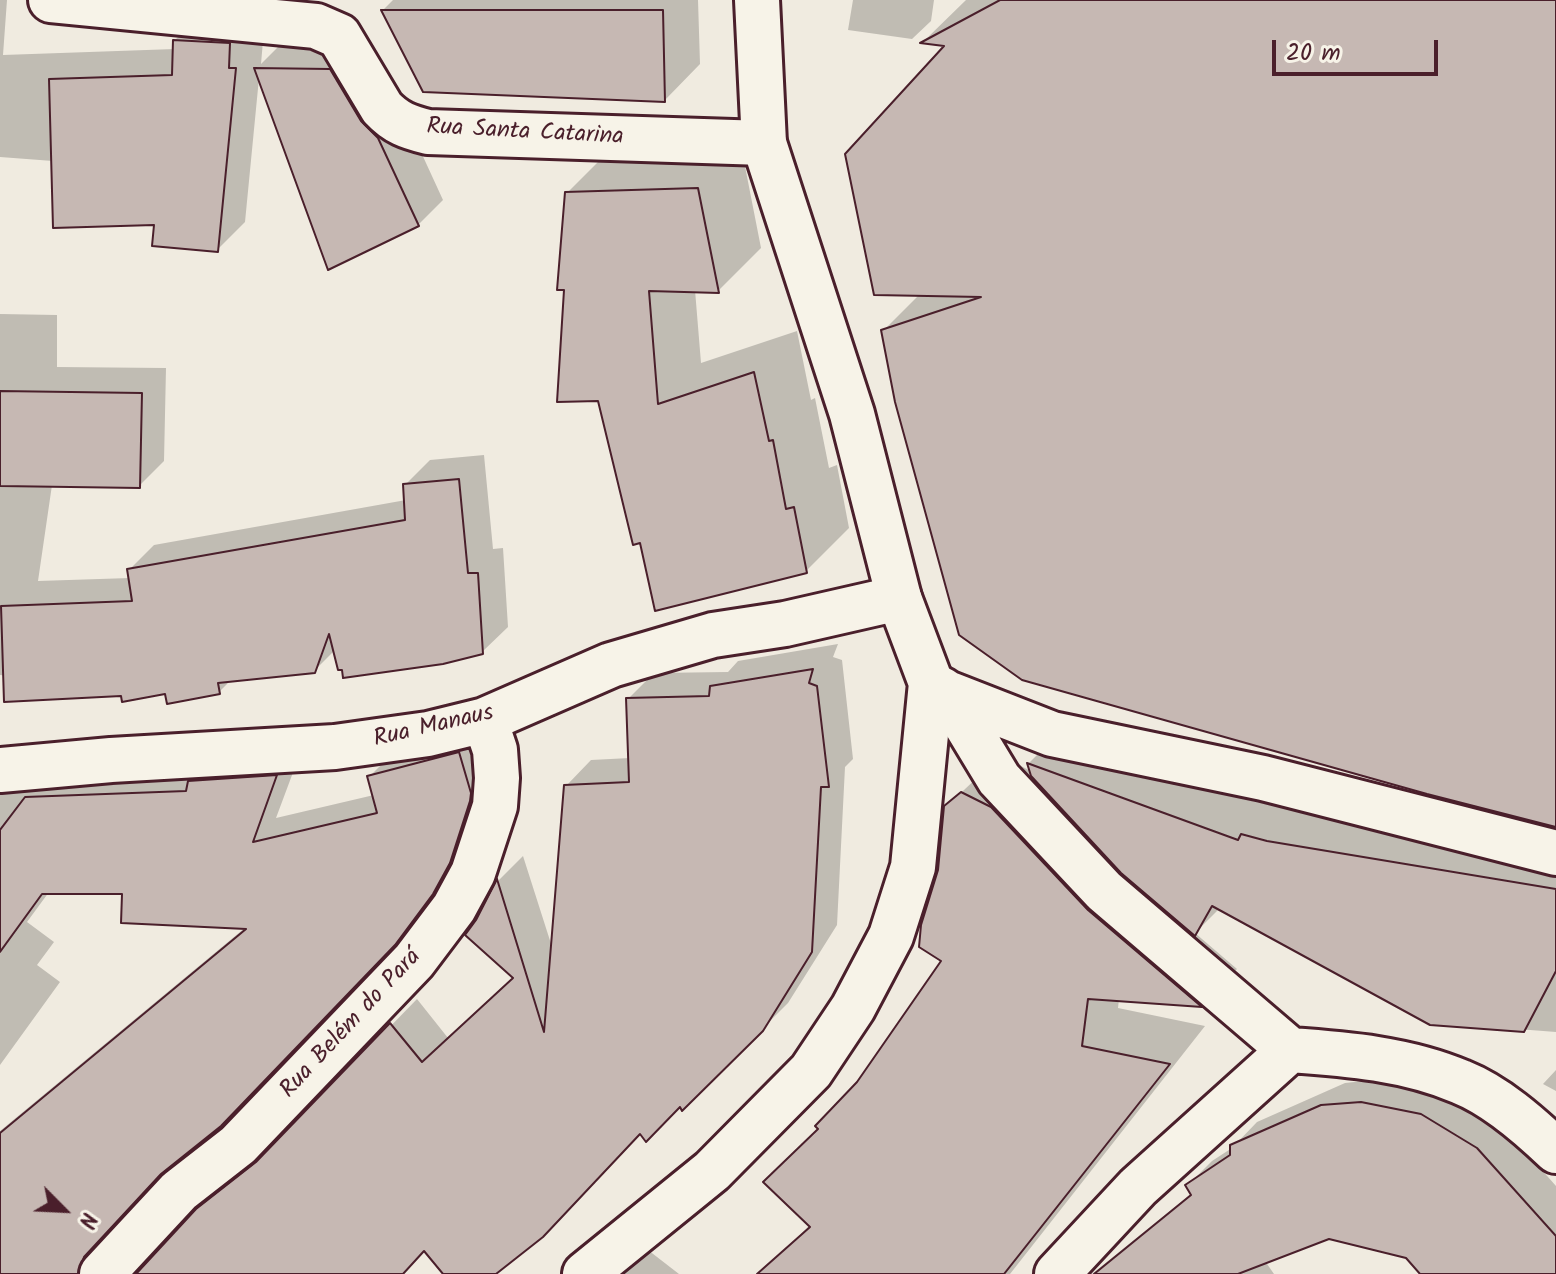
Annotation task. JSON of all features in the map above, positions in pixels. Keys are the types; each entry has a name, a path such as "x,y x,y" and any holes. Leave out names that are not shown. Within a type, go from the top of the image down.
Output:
{"street":[{"name":"Rua Santa Catarina","path":"51,0 316,26 330,30 339,36 390,117 401,125 428,132 764,143"},
{"path":"757,0 764,143 852,414 899,598 939,688 999,779 1104,891 1290,1050 1351,1054 1410,1066 1463,1082 1524,1120 1556,1151"},
{"name":"Rua Manaus","path":"0,770 385,742 485,720 611,665 713,635 785,624 899,598"},
{"path":"939,688 1052,734 1263,778 1556,853"},
{"path":"585,1274 712,1171 811,1071 853,1008 891,936 913,867 939,688"},
{"name":"Rua Belém do Pará","path":"102,1274 179,1191 238,1145 414,961 454,908 473,873 495,806 495,750 485,720"},
{"path":"1057,1274 1138,1187 1290,1050"}],"building":[{"path":"1000,0 1556,0 1556,827 1427,794 1022,680 959,635 895,402 881,330 981,297 874,295 845,154 944,46 920,43"},
{"path":"381,10 663,10 665,102 423,92"},
{"path":"173,40 230,43 229,68 236,68 218,252 152,246 154,225 53,228 49,79 172,75"},
{"path":"254,68 330,69 361,121 378,138 419,226 328,270"},
{"path":"698,188 719,293 649,291 658,404 754,372 769,441 773,440 786,509 794,507 807,573 655,611 640,543 633,545 598,401 557,402 564,290 557,290 565,192"},
{"path":"0,391 142,393 140,488 0,486"},
{"path":"459,479 468,573 478,573 483,654 443,664 343,678 329,634 315,673 218,683 220,694 167,704 165,694 122,702 121,696 4,702 1,606 132,601 127,569 405,520 403,484"},
{"path":"813,669 809,683 817,686 829,787 821,787 812,952 763,1031 646,1142 640,1134 543,1237 496,1274 443,1274 424,1251 403,1274 136,1274 196,1209 256,1162 390,1023 422,1062 513,978 465,935 497,879 544,1032 564,785 629,782 626,698 709,696 710,686"},
{"path":"459,752 471,793 450,863 433,894 395,945 221,1126 161,1174 84,1257 78,1274 0,1274 0,1133 246,929 121,923 122,894 42,894 0,952 0,830 25,797 186,791 188,781 277,775 253,842 377,813 367,776"},
{"path":"1027,763 1238,840 1241,834 1267,841 1556,889 1556,971 1524,1032 1430,1025 1212,906 1195,936 1121,873 1031,776"},
{"path":"961,792 991,807 1088,910 1202,1007 1088,999 1082,1046 1170,1064 1004,1274 757,1274 810,1227 763,1182 818,1129 815,1126 857,1082 941,961 919,947 921,925 938,870 944,806"},
{"path":"1361,1102 1421,1114 1477,1148 1556,1236 1556,1274 1420,1274 1406,1258 1329,1239 1238,1274 1094,1274 1191,1195 1185,1185 1230,1155 1230,1145 1321,1105"}]}
